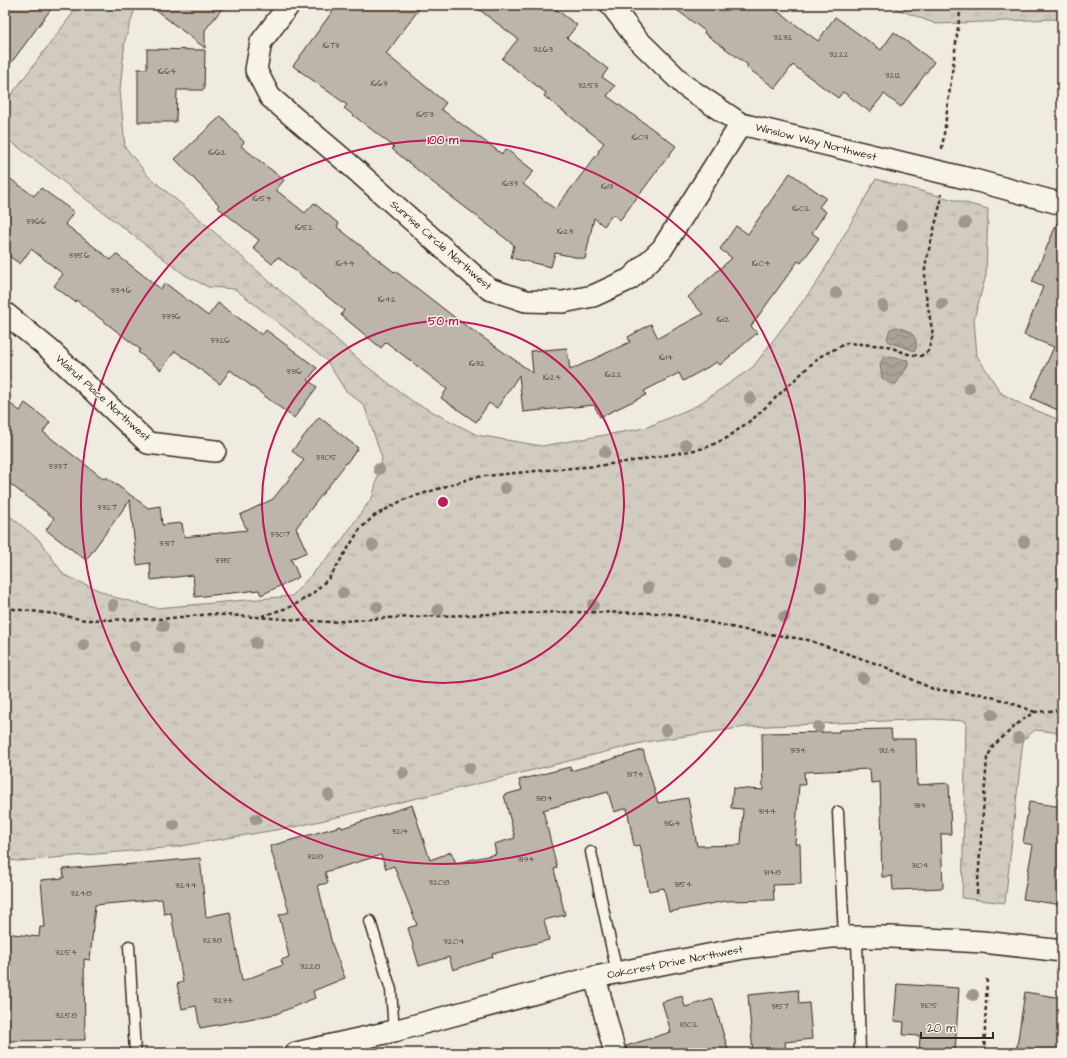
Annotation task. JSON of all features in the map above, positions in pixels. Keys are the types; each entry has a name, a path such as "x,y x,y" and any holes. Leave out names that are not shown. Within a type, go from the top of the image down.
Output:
{"street":[{"name":"Sunrise Circle Northwest","path":"289,5 261,42 256,70 270,97 349,164 489,289 526,301 562,302 593,296 630,279 662,249 741,124"},
{"name":"Winslow Way Northwest","path":"611,5 636,38 685,86 741,124 974,180 1062,204"},
{"name":"Walnut Place Northwest","path":"5,313 50,350 148,443 215,451"},
{"name":"Oakcrest Drive Northwest","path":"296,1053 394,1030 595,977 744,948 831,937 891,937 983,942 1062,951"},
{"path":"595,977 615,1053"}],"lane":[{"path":"838,812 860,1053"},
{"path":"591,852 617,973"},
{"path":"370,921 391,990 394,1030"},
{"path":"129,946 135,1053"}],"path":[{"path":"942,143 961,5"},
{"path":"260,617 293,606 312,594 330,577 360,529 374,516 403,500 475,477 535,470 597,466 654,458 705,448 727,438 755,417 820,357 847,343 887,346 908,354 921,356 928,351 934,334 925,290 926,266 941,201"},
{"path":"5,608 54,614 85,620 162,619 211,614 330,622 387,618 567,612 666,613 745,630 808,640 883,666 933,689 980,694 1009,702 1035,712 1062,710"},
{"path":"977,894 987,758 993,746 1023,719 1035,712"},
{"path":"984,1053 987,977"}],"green space":[{"path":"79,5 136,5 125,40 120,90 125,147 149,177 203,222 365,365 412,401 477,435 542,446 645,428 696,406 753,367 818,281 876,179 988,209 986,275 974,319 977,356 1001,393 1021,404 1062,421 1062,733 1035,730 1023,740 1005,903 962,898 966,721 932,719 746,727 645,742 299,826 175,847 20,861 5,860 5,512 39,540 64,575 114,597 156,608 292,596 337,547 373,496 382,458 364,405 345,390 326,360 235,289 208,287 185,275 5,137 5,103"},
{"path":"887,5 1062,5 1062,22 1053,19 936,24"}],"water":[{"path":"897,327 910,332 913,335 916,341 915,351 889,342 887,338 890,329"},
{"path":"884,356 908,360 908,366 896,384 889,383 882,378 880,364"}],"building":[{"path":"5,5 54,5 5,71"},
{"path":"149,5 225,5 205,30 205,48"},
{"path":"337,5 422,5 386,54 446,103 441,109 502,154 506,149 534,171 523,184 555,209 599,152 598,151 604,143 544,96 546,93 502,59 518,39 473,5 550,5 577,25 567,38 608,69 602,77 615,86 607,96 676,146 620,220 613,214 604,226 594,218 585,259 555,253 551,267 511,258 514,245 392,149 394,147 344,108 347,105 293,66"},
{"path":"670,5 769,5 818,41 835,17 881,50 894,32 934,62 901,107 884,94 870,112 843,92 838,98 793,65 775,88 746,67 748,65 704,33 705,31"},
{"path":"147,49 205,50 204,90 177,90 176,122 138,122 138,69 147,69"},
{"path":"221,116 244,142 241,146 284,180 276,190 305,213 314,203 339,224 337,227 394,272 395,271 458,320 533,373 531,351 567,348 570,370 630,342 628,337 651,324 658,338 703,314 688,297 732,258 720,249 736,226 748,234 790,173 826,198 819,207 826,212 812,233 819,238 801,263 798,261 751,326 757,333 720,365 717,362 683,381 679,373 644,391 646,395 600,417 594,405 523,412 519,375 497,408 489,403 476,422 441,398 447,389 386,342 381,348 341,315 344,310 278,257 272,264 253,248 259,240 217,207 219,205 175,159"},
{"path":"5,175 34,196 41,188 74,212 65,224 111,260 116,254 161,289 165,283 208,316 218,303 262,335 266,330 317,368 308,380 317,387 294,418 230,370 220,384 175,351 161,370 138,352 140,349 76,300 75,302 54,286 63,274 31,249 20,264 5,253"},
{"path":"1060,216 1062,216 1062,412 1031,398 1054,347 1024,335 1043,287 1032,282"},
{"path":"5,400 20,411 25,403 50,422 43,432 104,479 106,477 148,508 160,506 162,525 182,523 184,537 247,530 240,515 273,499 304,460 292,451 319,417 358,448 296,528 307,552 291,559 299,577 261,595 259,590 195,597 193,575 151,580 150,563 137,565 130,500 86,560 46,530 54,518 5,480"},
{"path":"891,729 892,739 916,739 917,785 949,783 951,834 941,834 943,888 893,890 892,876 882,877 880,782 871,783 870,769 804,772 805,785 799,785 795,844 800,844 801,884 773,885 774,900 725,901 669,912 664,888 649,891 640,845 634,846 627,808 614,812 608,792 543,810 557,868 554,869 565,915 544,920 549,940 492,954 493,957 453,970 449,957 419,966 408,928 417,925 394,866 386,869 381,855 325,872 328,883 318,885 332,944 345,978 313,991 315,998 276,1014 200,1028 196,1006 182,1009 177,984 183,982 171,913 164,914 162,899 95,905 90,960 84,959 85,1040 5,1041 5,933 39,937 40,927 45,927 41,880 64,878 63,869 200,858 206,917 230,912 242,981 283,965 281,960 289,957 279,915 289,912 270,846 341,826 342,828 412,805 430,860 451,852 456,863 496,854 494,844 515,838 504,795 522,790 519,780 570,767 571,771 643,750 658,803 688,798 697,846 741,845 743,809 731,808 733,788 763,790 762,733 839,732 839,730"},
{"path":"1029,802 1062,807 1062,905 1023,899 1033,845 1023,843"},
{"path":"897,984 959,988 955,1053 919,1053 920,1036 903,1035 904,1022 894,1021"},
{"path":"798,990 799,1004 809,1003 812,1039 785,1042 786,1053 753,1053 748,995"},
{"path":"1025,992 1062,998 1062,1030 1059,1053 1016,1053"},
{"path":"682,996 685,1007 713,999 729,1053 627,1053 626,1046 671,1032 662,1002"}]}
